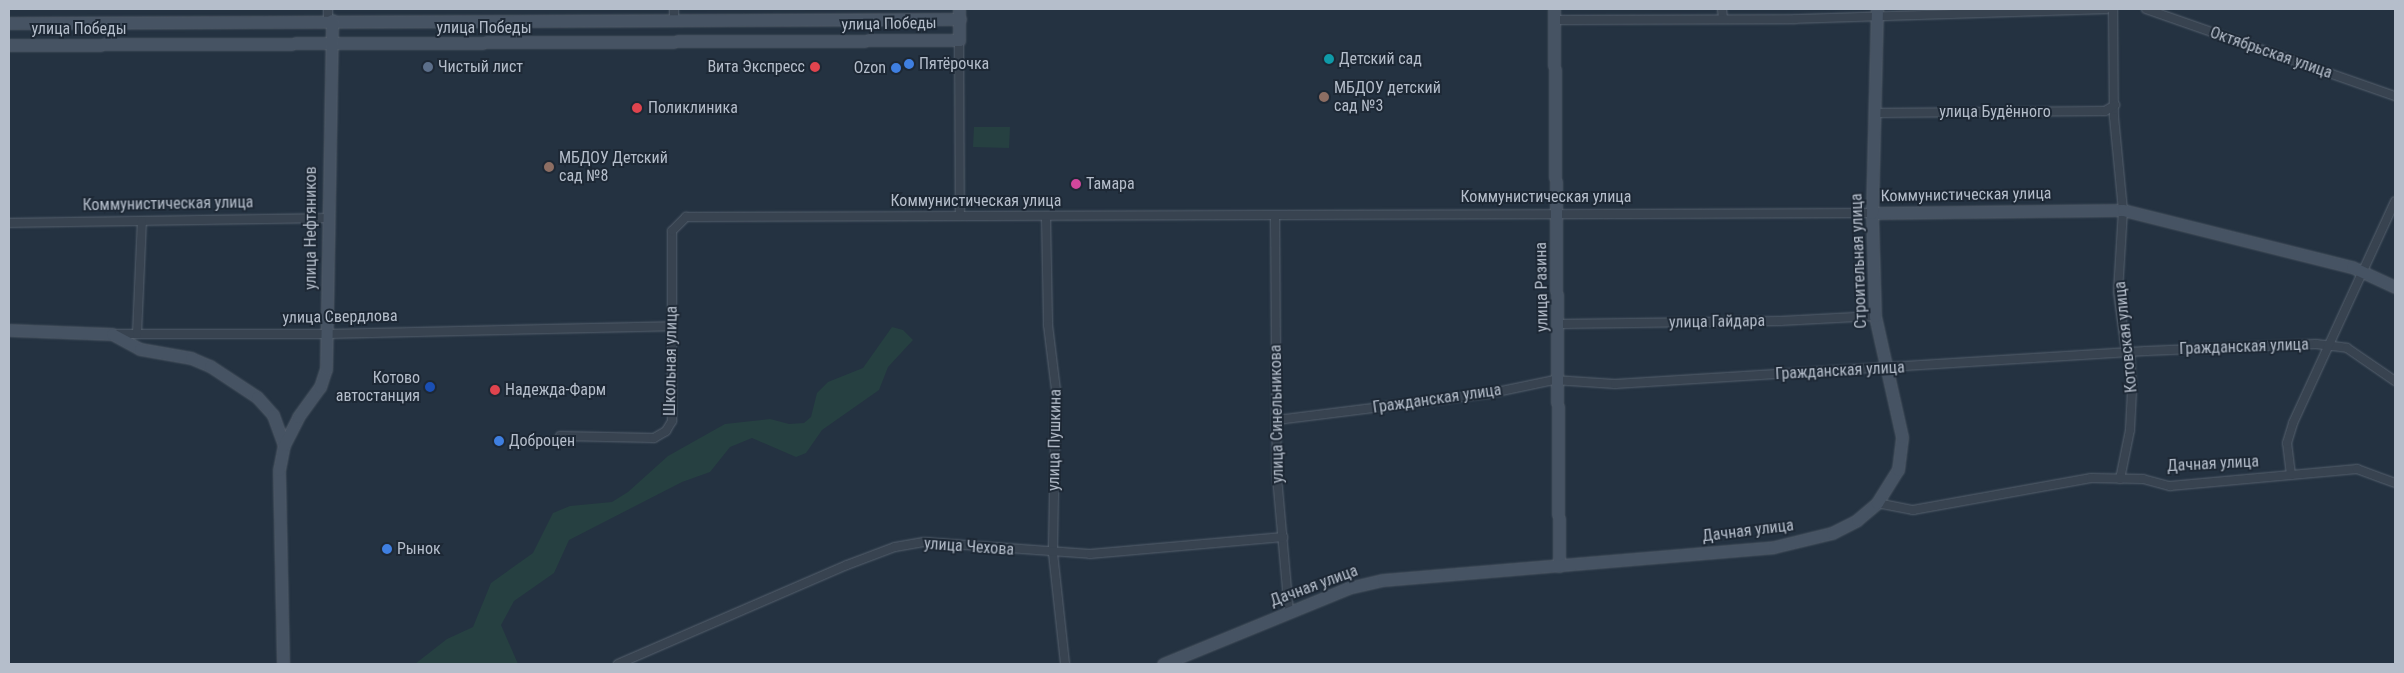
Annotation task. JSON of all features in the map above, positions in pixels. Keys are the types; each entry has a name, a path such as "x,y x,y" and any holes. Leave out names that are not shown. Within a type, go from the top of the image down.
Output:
{"street":[{"path":"1722,9 1723,19"},
{"path":"1554,14 1723,19 1877,11 2106,9"},
{"name":"Котовская улица","path":"2114,9 2115,105 2123,210 2118,292 2124,344 2130,352 2132,390 2130,430 2120,479"},
{"name":"Октябрьская улица","path":"2146,9 2395,96"},
{"name":"Строительная улица","path":"1877,11 1872,213 1875,316 1902,436 1898,470 1877,503"},
{"name":"улица Победы","path":"9,23 674,13 960,14"},
{"path":"960,14 960,216"},
{"name":"улица Разина","path":"1554,14 1560,381 1559,566"},
{"name":"улица Нефтяников","path":"283,664 278,508 284,445 298,417 320,387 326,369 331,45 329,17"},
{"name":"улица Победы","path":"9,45 331,45 959,40"},
{"name":"улица Будённого","path":"1874,113 2105,111 2115,105"},
{"path":"2291,475 2287,444 2293,423 2395,201"},
{"name":"Коммунистическая улица","path":"686,217 1046,217 1558,212 1872,213 2123,210 2363,272 2395,287"},
{"name":"улица Синельникова","path":"1275,215 1277,420 1289,612"},
{"name":"Школьная улица","path":"560,436 654,438 666,432 672,421 672,231 686,217"},
{"name":"улица Пушкина","path":"1046,217 1048,325 1056,390 1053,553 1065,664"},
{"name":"Коммунистическая улица","path":"9,222 327,218"},
{"path":"137,334 142,221"},
{"name":"улица Гайдара","path":"1559,324 1780,321 1875,316"},
{"name":"улица Свердлова","path":"9,330 112,334 327,334 672,326"},
{"path":"112,334 140,349 191,358 210,366 257,397 273,415 284,445"},
{"name":"Гражданская улица","path":"1277,420 1487,394 1530,384 1560,381 1615,384 1885,367 1930,367 2130,352 2329,346 2347,348 2395,381"},
{"name":"Дачная улица","path":"1163,664 1348,588 1383,580 1774,547 1832,533 1857,520 1877,503 1913,510 2091,478 2143,479 2170,486 2357,469 2395,483"},
{"name":"улица Чехова","path":"618,664 895,547 924,542 1053,553 1090,554 1283,537"}],"green space":[{"path":"974,127 1010,127 1009,148 973,147"},
{"path":"892,327 903,330 913,340 888,367 879,390 822,430 806,453 796,457 752,438 730,447 710,472 682,482 569,540 554,573 514,601 501,625 518,664 415,664 447,639 473,627 491,583 533,553 553,513 570,506 612,502 628,492 668,456 725,424 770,419 789,424 804,423 811,417 817,393 828,382 863,368"}],"place":[{"name":"Детский сад","path":"1329,59"},
{"name":"Пятёрочка","path":"909,64"},
{"name":"Чистый лист","path":"428,67"},
{"name":"Вита Экспресс","path":"815,67"},
{"name":"Ozon","path":"896,68"},
{"name":"МБДОУ детский сад №3","path":"1324,97"},
{"name":"Поликлиника","path":"637,108"},
{"name":"МБДОУ Детский сад №8","path":"549,167"},
{"name":"Тамара","path":"1076,184"},
{"name":"Котово автостанция","path":"430,387"},
{"name":"Надежда-Фарм","path":"495,390"},
{"name":"Доброцен","path":"499,441"},
{"name":"Рынок","path":"387,549"}]}
